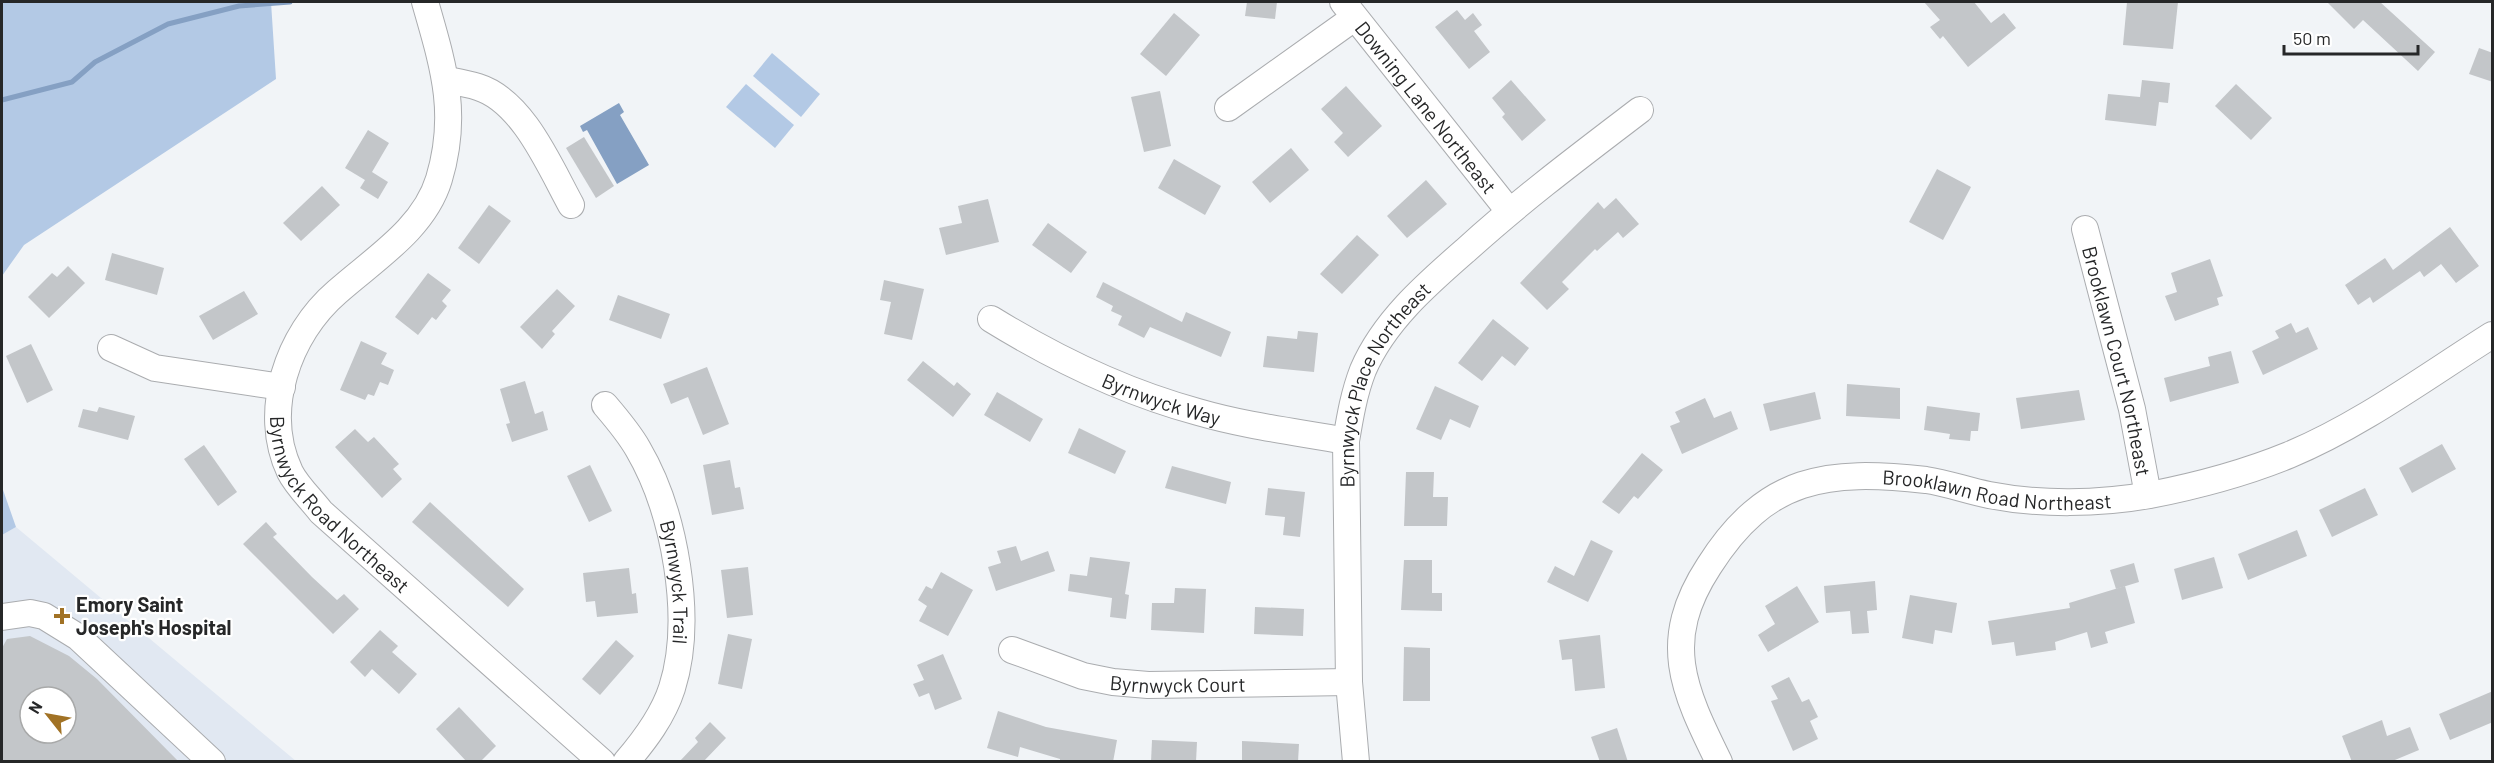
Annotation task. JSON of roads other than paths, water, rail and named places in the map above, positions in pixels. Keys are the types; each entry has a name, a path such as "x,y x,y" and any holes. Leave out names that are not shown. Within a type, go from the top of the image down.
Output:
{"street":[{"name":"Byrnwyck Road Northeast","path":"425,2 447,80 449,131 439,181 420,214 386,254 336,293 308,325 291,353 282,387 277,414 279,441 291,473 321,512 602,762"},
{"path":"1228,108 1349,10"},
{"name":"Downing Lane Northeast","path":"1349,10 1458,144 1509,211"},
{"path":"447,80 479,87 513,109 525,124 572,205"},
{"name":"Byrnwyck Place Northeast","path":"1356,762 1349,682 1346,441 1352,404 1364,369 1380,340 1422,288 1509,211 1640,110"},
{"name":"Brooklawn Court Northeast","path":"2085,229 2132,409 2148,495"},
{"name":"Byrnwyck Way","path":"991,319 1034,346 1133,392 1198,412 1249,424 1346,441"},
{"name":"Brooklawn Road Northeast","path":"1719,762 1695,711 1681,671 1682,634 1693,590 1716,555 1764,502 1801,483 1843,475 1928,480 1990,495 2038,501 2148,495 2229,475 2289,454 2352,423 2493,335"},
{"path":"111,348 155,368 282,387"},
{"name":"Byrnwyck Trail","path":"605,405 639,451 656,490 673,546 682,598 683,634 671,690 658,719 626,762"},
{"path":"2,617 30,613 44,616 78,637 212,762"},
{"name":"Byrnwyck Court","path":"1012,650 1083,676 1113,682 1148,685 1349,682"}],"waterway":[{"path":"2,100 72,82 95,62 168,24 239,6 290,2"}],"place":[{"name":"Emory Saint Joseph's Hospital","path":"62,616"}]}
